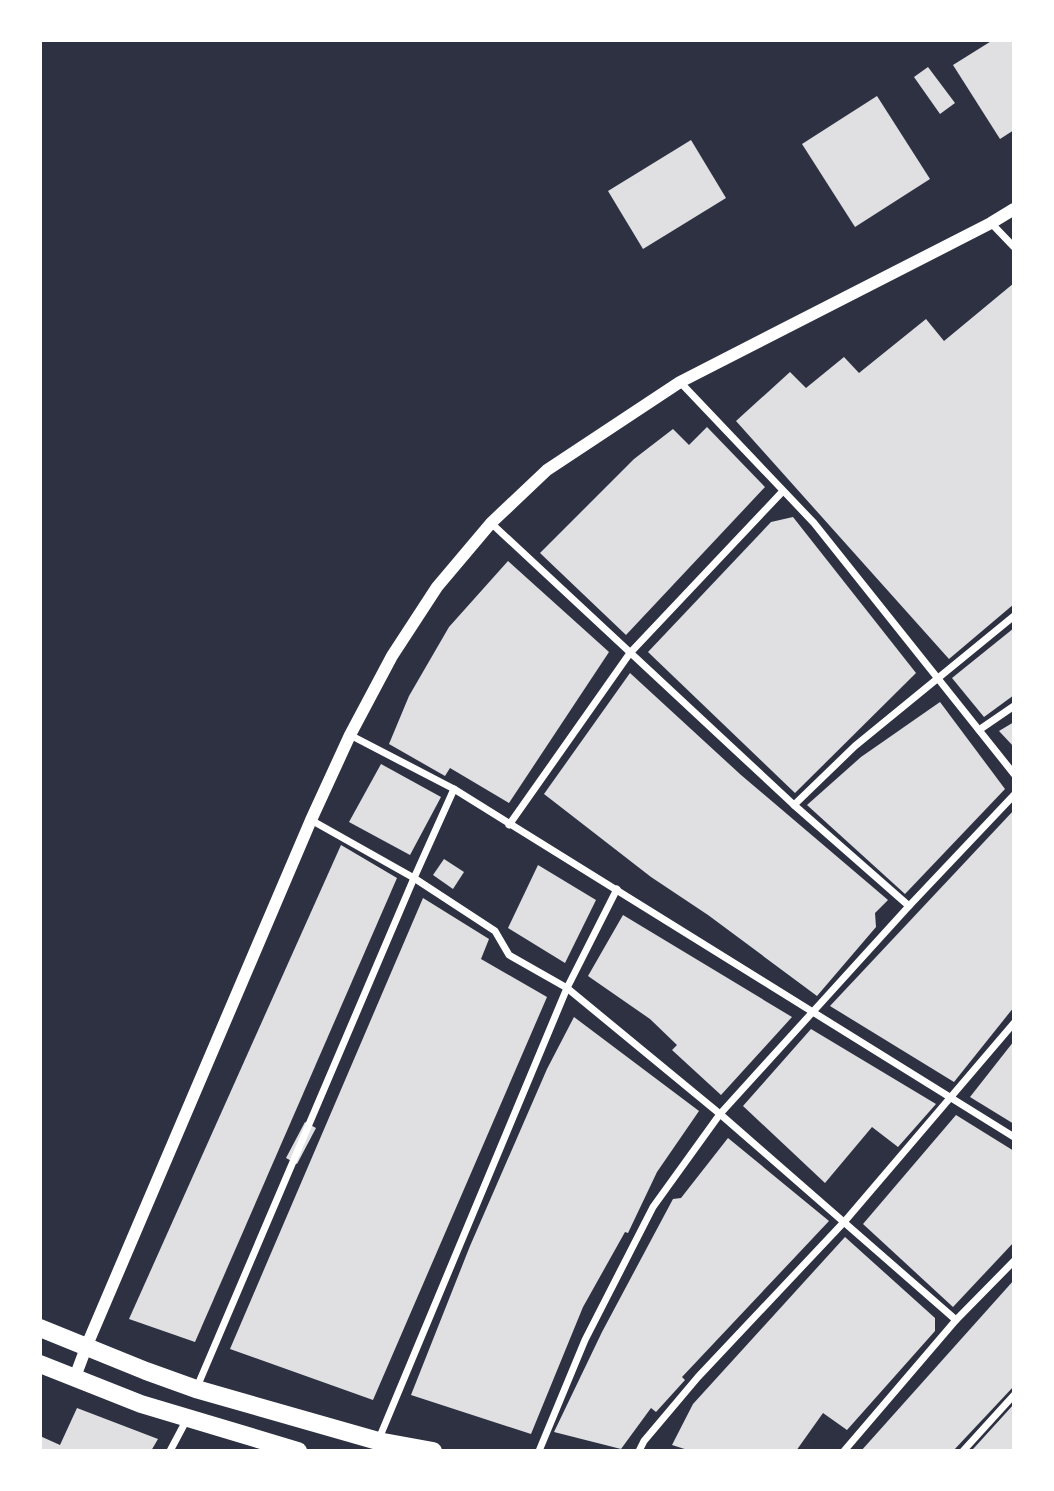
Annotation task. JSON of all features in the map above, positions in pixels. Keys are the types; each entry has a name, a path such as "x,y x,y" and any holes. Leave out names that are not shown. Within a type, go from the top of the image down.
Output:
{"main road":[{"path":"40,1328 196,1389 378,1441 433,1451"},
{"path":"40,1364 141,1404 298,1451"}],"street":[{"path":"75,1377 350,734 392,656 437,587 491,523 547,470 680,382 1014,209"},
{"path":"991,223 1014,247"},
{"path":"680,382 814,523 1014,774"},
{"path":"509,825 629,653 783,491"},
{"path":"491,523 794,806 909,906"},
{"path":"794,806 855,746 1014,616"},
{"path":"979,730 1014,706"},
{"path":"350,734 454,789 1014,1137"},
{"path":"196,1389 454,789"},
{"path":"539,1451 585,1340 653,1207 720,1114 1014,794"},
{"path":"311,820 414,878 495,931 509,955 567,988 720,1114 956,1320"},
{"path":"378,1441 567,988 617,889"},
{"path":"639,1451 644,1441 698,1377 845,1221 1014,1023"},
{"path":"844,1451 956,1320 1014,1261"},
{"path":"963,1451 1014,1395"},
{"path":"170,1451 187,1419"}],"building":[{"path":"993,40 1014,40 1014,130 1000,139 953,65"},
{"path":"928,67 955,103 940,114 914,77"},
{"path":"877,96 930,179 855,227 802,144"},
{"path":"691,140 726,198 643,249 608,191"},
{"path":"1014,283 1014,604 949,659 736,421 790,372 806,388 844,357 859,373 926,319 944,341"},
{"path":"707,427 765,487 626,635 540,553 634,459 673,429 689,445"},
{"path":"793,517 916,673 795,793 648,652 771,522"},
{"path":"508,561 609,652 509,803 450,768 445,776 389,744 409,696 449,627"},
{"path":"1014,628 1014,695 984,717 952,678"},
{"path":"630,673 741,775 888,900 875,913 876,927 817,996 708,915 651,877 544,794"},
{"path":"940,702 1005,789 905,894 807,805 861,757"},
{"path":"1014,722 1014,747 999,731"},
{"path":"381,764 441,797 410,855 349,822"},
{"path":"1014,810 1014,1007 954,1082 830,1006"},
{"path":"341,845 397,878 195,1342 129,1319"},
{"path":"444,859 464,872 453,889 433,875"},
{"path":"538,865 596,900 565,963 508,928"},
{"path":"423,898 489,939 481,959 547,997 373,1400 230,1349"},
{"path":"623,915 792,1017 721,1095 672,1050 677,1045 650,1019 588,976"},
{"path":"574,1017 699,1111 657,1172 628,1233 625,1232 583,1307 531,1434 411,1395 470,1246 547,1069"},
{"path":"811,1029 936,1104 898,1147 872,1127 825,1183 743,1106"},
{"path":"1014,1041 1014,1124 970,1097"},
{"path":"956,1115 1014,1151 1014,1242 953,1307 863,1224"},
{"path":"305,1122 316,1128 297,1164 286,1158"},
{"path":"728,1138 829,1221 682,1377 685,1380 656,1412 651,1408 621,1449 554,1432 602,1332 673,1199 681,1198"},
{"path":"845,1237 935,1318 935,1331 847,1430 823,1413 796,1451 691,1451 672,1445 693,1404"},
{"path":"1014,1280 1014,1386 953,1451 861,1451"},
{"path":"1014,1404 1014,1451 971,1451 974,1448"},
{"path":"77,1408 158,1439 151,1451 40,1451 40,1436 60,1445"}]}
